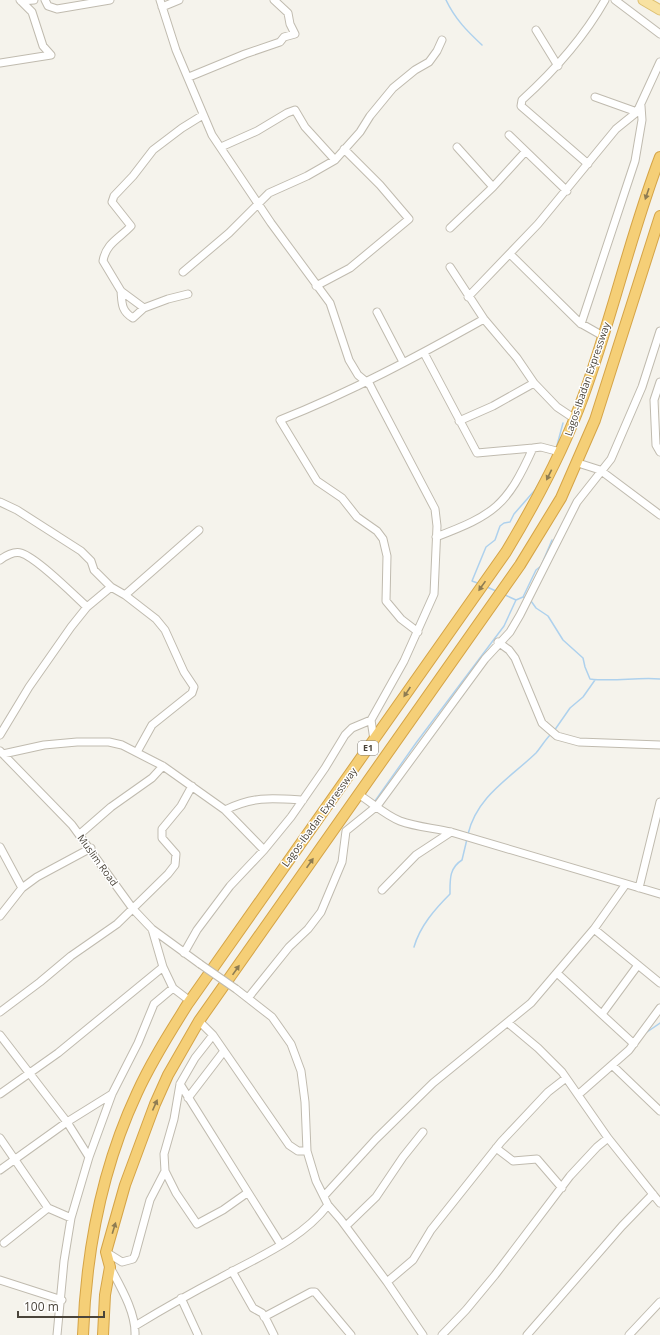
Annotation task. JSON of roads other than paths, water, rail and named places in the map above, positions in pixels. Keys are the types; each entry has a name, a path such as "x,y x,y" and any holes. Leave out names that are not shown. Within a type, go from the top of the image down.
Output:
{"highway":[{"name":"Lagos-Ibadan Expressway","path":"83,1335 85,1293 89,1258 97,1214 115,1151 137,1093 156,1057 190,1001 506,552 529,513 575,419 603,336 640,214 660,158"},
{"name":"Lagos-Ibadan Expressway","path":"106,1252 140,1139 168,1075 199,1021 520,565 561,498 578,463 611,375 660,216"},
{"path":"103,1335 105,1295 110,1267 106,1252"}],"main road":[{"path":"644,0 660,10"}],"street":[{"path":"21,0 34,0"},
{"path":"0,63 51,55 43,46 32,12 21,0"},
{"path":"45,0 48,6 56,9 110,0"},
{"path":"179,0 161,3 176,50 189,77 212,135 316,286 330,302 349,360 358,375 373,391 435,509 436,537 434,594 418,632 381,705 371,720 352,728 346,735 303,800 264,850 233,883 198,930 184,953"},
{"path":"189,77 244,54 280,42 284,37 295,34 290,24 288,13 274,0"},
{"path":"588,164 521,106 522,100 558,66 582,38 605,0"},
{"path":"615,0 660,34"},
{"path":"536,30 558,66"},
{"path":"183,272 229,233 269,193 306,176 335,160 360,132 370,116 393,88 415,70 429,62 437,51 442,40"},
{"path":"468,297 510,254 567,191 616,129 639,109 660,62"},
{"path":"596,97 639,109"},
{"path":"581,324 634,161 642,120 639,109"},
{"path":"221,147 257,131 287,113 295,110 305,127 335,160"},
{"path":"144,308 121,291 102,261 104,252 122,232 131,226 112,202 114,196 133,176 153,150 182,128 203,115"},
{"path":"509,135 567,191"},
{"path":"457,147 493,187"},
{"path":"316,286 350,268 409,219 380,184 344,149"},
{"path":"450,228 493,187 525,152"},
{"path":"510,254 581,324 603,336"},
{"path":"450,267 468,297 484,319 517,358 534,384 557,407 575,419"},
{"path":"121,291 122,306 128,315 133,318 144,308 168,299 188,294"},
{"path":"378,312 404,362"},
{"path":"418,632 401,619 386,601 387,556 383,539 377,531 357,517 342,498 317,481 280,420 335,398 365,381 424,353 484,319"},
{"path":"248,998 289,947 308,929 322,912 342,862 346,831 377,806 498,642 510,632 520,615 565,522 577,502 600,470 611,459 642,386 659,336"},
{"path":"424,353 477,453 541,446 560,452"},
{"path":"660,382 654,400 656,444 660,452"},
{"path":"459,421 493,406 534,384"},
{"path":"436,537 471,524 488,515 509,494 522,473 533,448"},
{"path":"578,463 600,470 660,515"},
{"path":"0,502 17,510 81,551 90,561 94,570 111,587 125,595 156,619 165,630 184,672 194,687 192,694 152,725 137,752"},
{"path":"125,595 199,530"},
{"path":"0,560 12,554 20,553 48,572 87,607"},
{"path":"0,735 29,687 87,607 111,587"},
{"path":"498,642 509,650 515,658 542,723 557,736 579,742 660,745"},
{"path":"371,720 374,740"},
{"path":"1,752 44,745 96,741 109,742 137,752 162,766 225,810 264,850"},
{"name":"Muslim Road","path":"1,752 80,834 133,909 152,929 248,998 272,1017 281,1028 296,1056 301,1071 305,1102 307,1151 313,1175 328,1205 346,1226 387,1282 423,1335"},
{"path":"80,834 111,807 152,778 162,766"},
{"path":"0,1012 40,982 71,956 117,924 151,892 175,865 176,854 162,838 162,829 181,806 192,786"},
{"path":"358,794 398,820 411,825 432,827 451,832 660,894"},
{"path":"225,810 242,802 255,799 303,800"},
{"path":"639,888 657,830 660,802"},
{"path":"382,890 416,855 451,832"},
{"path":"0,847 22,888"},
{"path":"0,916 22,888 56,866 91,848"},
{"path":"324,1196 376,1139 433,1083 531,1003 558,974 594,929 626,884"},
{"path":"152,929 163,968 173,988 190,1001"},
{"path":"594,929 660,983"},
{"path":"602,1014 638,965"},
{"path":"0,1094 58,1053 163,968"},
{"path":"558,974 634,1044"},
{"path":"57,1335 62,1300 64,1261 71,1218 89,1157 112,1094 138,1043 154,1004 173,988"},
{"path":"579,1094 634,1044 660,1008"},
{"path":"199,1021 213,1035 289,1145 298,1151 307,1151"},
{"path":"508,1023 538,1048 566,1078 579,1094 608,1138 660,1203"},
{"path":"0,1035 67,1122 89,1157"},
{"path":"213,1035 195,1058 180,1084 174,1119 164,1154 165,1171 176,1193 197,1224 248,1193"},
{"path":"188,1098 224,1051"},
{"path":"612,1065 660,1112"},
{"path":"387,1282 413,1260 431,1230 496,1148 548,1092 566,1078"},
{"path":"180,1084 281,1245"},
{"path":"0,1170 67,1122 112,1094"},
{"path":"346,1226 376,1197 403,1157 423,1132"},
{"path":"0,1138 16,1159 48,1208 71,1218"},
{"path":"442,1335 466,1310 495,1275 524,1235 583,1161 608,1138"},
{"path":"496,1148 513,1160 537,1159 562,1188"},
{"path":"106,1252 122,1262 133,1259 140,1240 141,1229 150,1200 165,1171"},
{"path":"527,1335 622,1226 653,1194"},
{"path":"135,1326 181,1298 281,1245 316,1221 328,1205"},
{"path":"4,1242 48,1208"},
{"path":"110,1267 127,1301 135,1326 135,1335"},
{"path":"232,1271 253,1308 264,1316 274,1335"},
{"path":"0,1280 62,1300"},
{"path":"264,1316 311,1292 315,1292 351,1335"},
{"path":"181,1298 198,1335"},
{"path":"629,1335 660,1302"}],"waterway":[{"path":"446,0 453,13 471,35 482,45"},
{"path":"556,449 563,423"},
{"path":"480,584 472,581 486,547 495,540 500,526 504,523 510,522 514,514 535,490 544,474"},
{"path":"523,597 536,570 541,566 552,540"},
{"path":"487,587 496,591"},
{"path":"503,594 516,600 523,597 526,598"},
{"path":"375,801 416,743 504,626 516,600"},
{"path":"531,601 536,608 548,616 563,640 583,658 590,679 660,679"},
{"path":"554,731 570,708 583,697 595,680"},
{"path":"468,834 472,821 487,798 536,753 551,734"},
{"path":"414,947 424,925 450,894 452,871 462,860 467,839"},
{"path":"647,1032 660,1023"}]}
